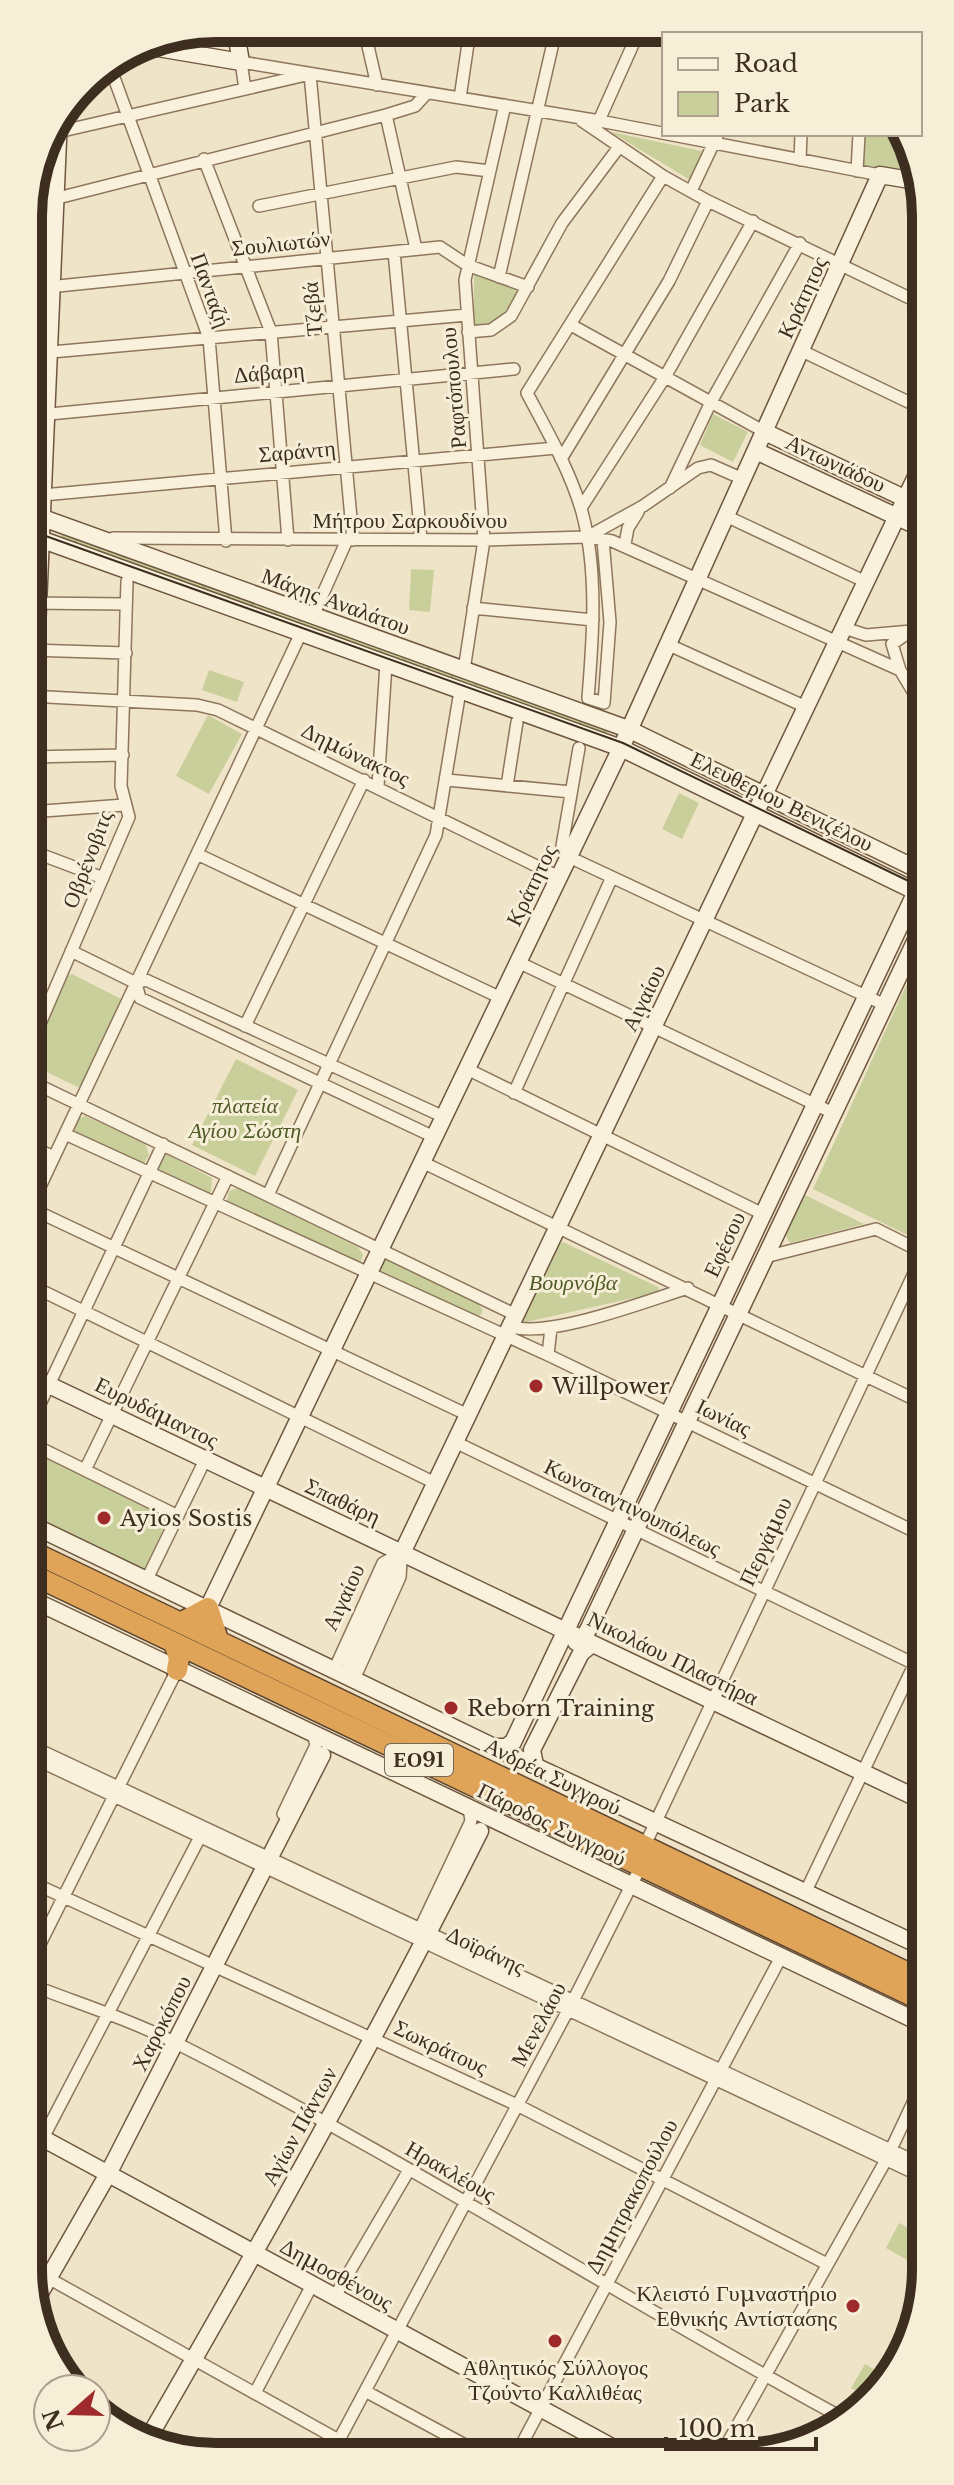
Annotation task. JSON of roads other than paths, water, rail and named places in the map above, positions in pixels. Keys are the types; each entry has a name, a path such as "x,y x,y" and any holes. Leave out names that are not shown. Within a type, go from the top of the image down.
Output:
{"highway":[{"name":"Ανδρέα Συγγρού","path":"42,1556 218,1640 912,1995"},
{"name":"Ανδρέα Συγγρού","path":"42,1579 197,1654 912,1975"},
{"path":"182,1622 208,1608 218,1640"},
{"path":"174,1643 179,1658 177,1670"},
{"path":"177,1670 185,1660 197,1654"}],"street":[{"path":"237,42 245,89"},
{"path":"367,42 377,85"},
{"path":"460,98 468,42"},
{"path":"499,277 553,42"},
{"path":"597,125 634,42"},
{"path":"176,47 241,62 505,105 597,125 662,132"},
{"path":"69,123 129,115 310,74"},
{"name":"Τζεβά","path":"310,74 347,467 350,540"},
{"name":"Πανταζή","path":"113,75 209,338 226,541"},
{"path":"43,200 386,115 415,106 427,93"},
{"name":"Ραφτόπουλου","path":"464,670 484,540 468,332 467,265 505,105"},
{"path":"386,115 416,249"},
{"path":"597,125 619,147 708,201 912,299"},
{"path":"677,136 713,146 908,180"},
{"path":"691,191 717,136"},
{"path":"800,160 801,136"},
{"path":"857,171 859,136"},
{"path":"42,386 48,352 58,144"},
{"path":"468,332 498,327 511,316 562,223 619,147"},
{"path":"204,159 271,332 288,540"},
{"path":"259,206 456,167 490,171"},
{"name":"Κράτητος","path":"208,1608 621,748 842,265 880,175"},
{"path":"603,540 610,609 604,703 588,698 593,620 587,537 581,508 558,453 527,393 663,176"},
{"path":"44,188 54,198"},
{"path":"558,453 626,354 669,281 708,201"},
{"path":"581,508 665,377 753,221"},
{"path":"42,237 53,237"},
{"path":"670,488 711,402 800,243"},
{"name":"Σουλιωτών","path":"42,288 440,247 467,265 528,287"},
{"path":"394,252 421,539"},
{"path":"42,353 467,315"},
{"path":"571,325 765,432"},
{"path":"802,351 912,404"},
{"name":"Δάβαρη","path":"42,415 514,369"},
{"name":"Αντωνιάδου","path":"765,432 912,502"},
{"name":"Αντωνιάδου","path":"756,451 912,524"},
{"name":"Σαράντη","path":"43,495 478,454 558,453"},
{"path":"587,537 643,506 698,468 711,465 743,479"},
{"path":"42,482 43,495"},
{"name":"Αιγαίου","path":"347,1669 912,486"},
{"path":"625,544 632,520 643,506"},
{"path":"726,516 866,582"},
{"name":"Μάχης Αναλάτου","path":"42,518 628,729"},
{"name":"Μήτρου Σαρκουδίνου","path":"113,538 226,541 587,537 625,544 698,578 840,636"},
{"name":"Μάχης Αναλάτου","path":"42,540 621,748"},
{"path":"313,616 350,540"},
{"name":"Οβρένοβιτς","path":"42,1019 129,817 124,805 123,755 127,581"},
{"path":"42,603 126,604"},
{"path":"473,608 593,620"},
{"path":"840,636 912,632"},
{"path":"42,1182 301,633"},
{"path":"909,633 892,644 900,670 912,690"},
{"path":"840,636 900,670"},
{"path":"667,644 806,707"},
{"path":"592,645 609,647"},
{"path":"42,650 126,653"},
{"path":"378,786 386,664"},
{"path":"268,1195 388,944 436,835 460,691"},
{"name":"Δημώνακτος","path":"42,697 197,705 218,710 559,877"},
{"path":"507,786 517,722"},
{"name":"Ελευθερίου Βενιζέλου","path":"628,729 765,794 912,878"},
{"path":"579,748 562,846 569,857 885,1005"},
{"name":"Ελευθερίου Βενιζέλου","path":"621,748 756,813 912,880"},
{"path":"42,757 123,755"},
{"path":"245,1026 364,780"},
{"path":"447,780 571,792"},
{"path":"42,812 124,805"},
{"path":"197,854 501,998"},
{"path":"42,855 103,878"},
{"path":"514,1093 612,877"},
{"name":"Εφέσου","path":"579,1639 617,1522 912,904"},
{"name":"Εφέσου","path":"494,1747 506,1747 513,1742 579,1639 635,1531 912,948"},
{"path":"71,951 136,983 146,980 444,1117"},
{"path":"518,962 833,1113"},
{"path":"136,983 140,998 434,1137"},
{"path":"467,1069 763,1214"},
{"path":"42,1087 380,1249 519,1330 551,1328 688,1288"},
{"path":"65,1134 368,1276 511,1326"},
{"path":"42,1403 163,1144"},
{"path":"42,1152 54,1157"},
{"path":"422,1162 559,1225 912,1398"},
{"path":"85,1470 228,1176"},
{"path":"42,1214 468,1415"},
{"path":"765,1257 876,1229 912,1246"},
{"name":"Περγάμου","path":"642,1856 655,1820 912,1277"},
{"path":"42,1291 435,1483"},
{"name":"Ιωνίας","path":"511,1326 548,1355 912,1530"},
{"path":"548,1355 551,1328"},
{"name":"Ευρυδάμαντος","path":"42,1382 265,1488"},
{"name":"Κωνσταντινουπόλεως","path":"455,1442 912,1663"},
{"path":"42,1449 178,1516"},
{"path":"147,1579 205,1460"},
{"name":"Σπαθάρη","path":"265,1488 402,1553"},
{"name":"Πάροδος Συγγρού","path":"42,1530 347,1669 494,1747 912,1942"},
{"name":"Νικολάου Πλαστήρα","path":"402,1553 912,1796"},
{"name":"Πάροδος Συγγρού","path":"42,1604 912,2019"},
{"path":"522,1747 579,1639"},
{"path":"535,1765 532,1750 581,1653 579,1639"},
{"path":"42,1941 177,1670"},
{"path":"806,1891 862,1772 912,1679"},
{"name":"Χαροκόπου","path":"269,1861 316,1745 313,1734"},
{"name":"Χαροκόπου","path":"269,1861 330,1755 339,1746"},
{"name":"Δοϊράνης","path":"42,1752 200,1837 269,1861"},
{"name":"Χαροκόπου","path":"43,2287 108,2174 322,1755"},
{"name":"Δοϊράνης","path":"42,1762 269,1861 889,2155 912,2170"},
{"name":"Αγίων Πάντων","path":"425,1937 471,1821 469,1808"},
{"name":"Αγίων Πάντων","path":"425,1937 493,1820"},
{"name":"Αγίων Πάντων","path":"153,2431 254,2254 480,1831"},
{"path":"42,2126 106,2015 200,1837"},
{"name":"Μενελάου","path":"337,2443 571,2004 631,1887 642,1856"},
{"name":"Σωκράτους","path":"42,1887 517,2105 827,2264"},
{"name":"Δημητρακοπούλου","path":"522,2443 781,1957"},
{"name":"Ηρακλέους","path":"42,1989 175,2043 466,2202 606,2287 835,2414"},
{"path":"728,2443 889,2155 912,2105"},
{"name":"Δημοσθένους","path":"42,2138 605,2443"},
{"name":"Δοϊράνης","path":"889,2155 912,2162"},
{"path":"334,2298 409,2170"},
{"path":"42,2275 344,2443"},
{"path":"255,2393 312,2285"},
{"path":"365,2391 461,2443"}],"tunnel":[{"path":"323,1752 350,1664"},
{"path":"483,1826 522,1747"}],"tram line":[{"path":"42,535 623,743 912,883"}],"place":[{"name":"Willpower","path":"536,1386"},
{"name":"Ayios Sostis","path":"104,1518"},
{"name":"Reborn Training","path":"451,1708"},
{"name":"Κλειστό Γυμναστήριο Εθνικής Αντίστασης","path":"853,2306"},
{"name":"Αθλητικός Σύλλογος Τζούντο Καλλιθέας","path":"555,2341"}],"park label":[{"name":"πλατεία Αγίου Σώστη","path":"245,1118"},
{"name":"Βουρνόβα","path":"573,1282"}]}
